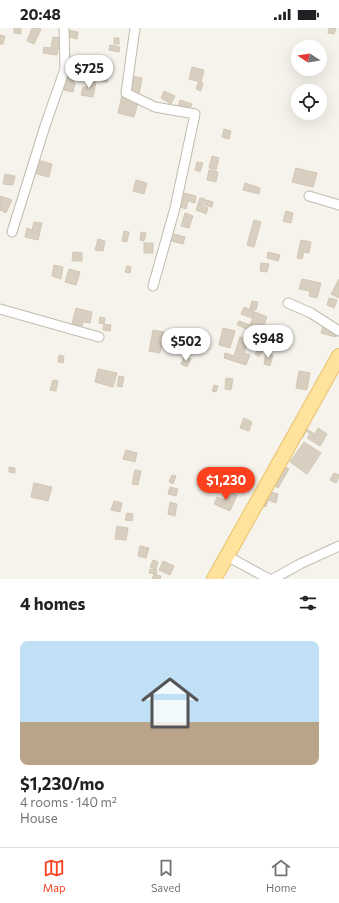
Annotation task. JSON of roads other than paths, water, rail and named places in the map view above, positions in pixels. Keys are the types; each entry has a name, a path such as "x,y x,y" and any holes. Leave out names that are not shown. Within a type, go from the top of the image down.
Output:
{"main road":[{"path":"214,579 339,356"}],"street":[{"path":"12,232 64,69 64,28"},
{"path":"135,28 126,92 155,107 195,114 175,208 153,286"},
{"path":"309,196 339,205"},
{"path":"288,303 311,312 339,331"},
{"path":"0,309 99,336"},
{"path":"273,579 300,564 339,546"},
{"path":"227,556 269,579"}]}
